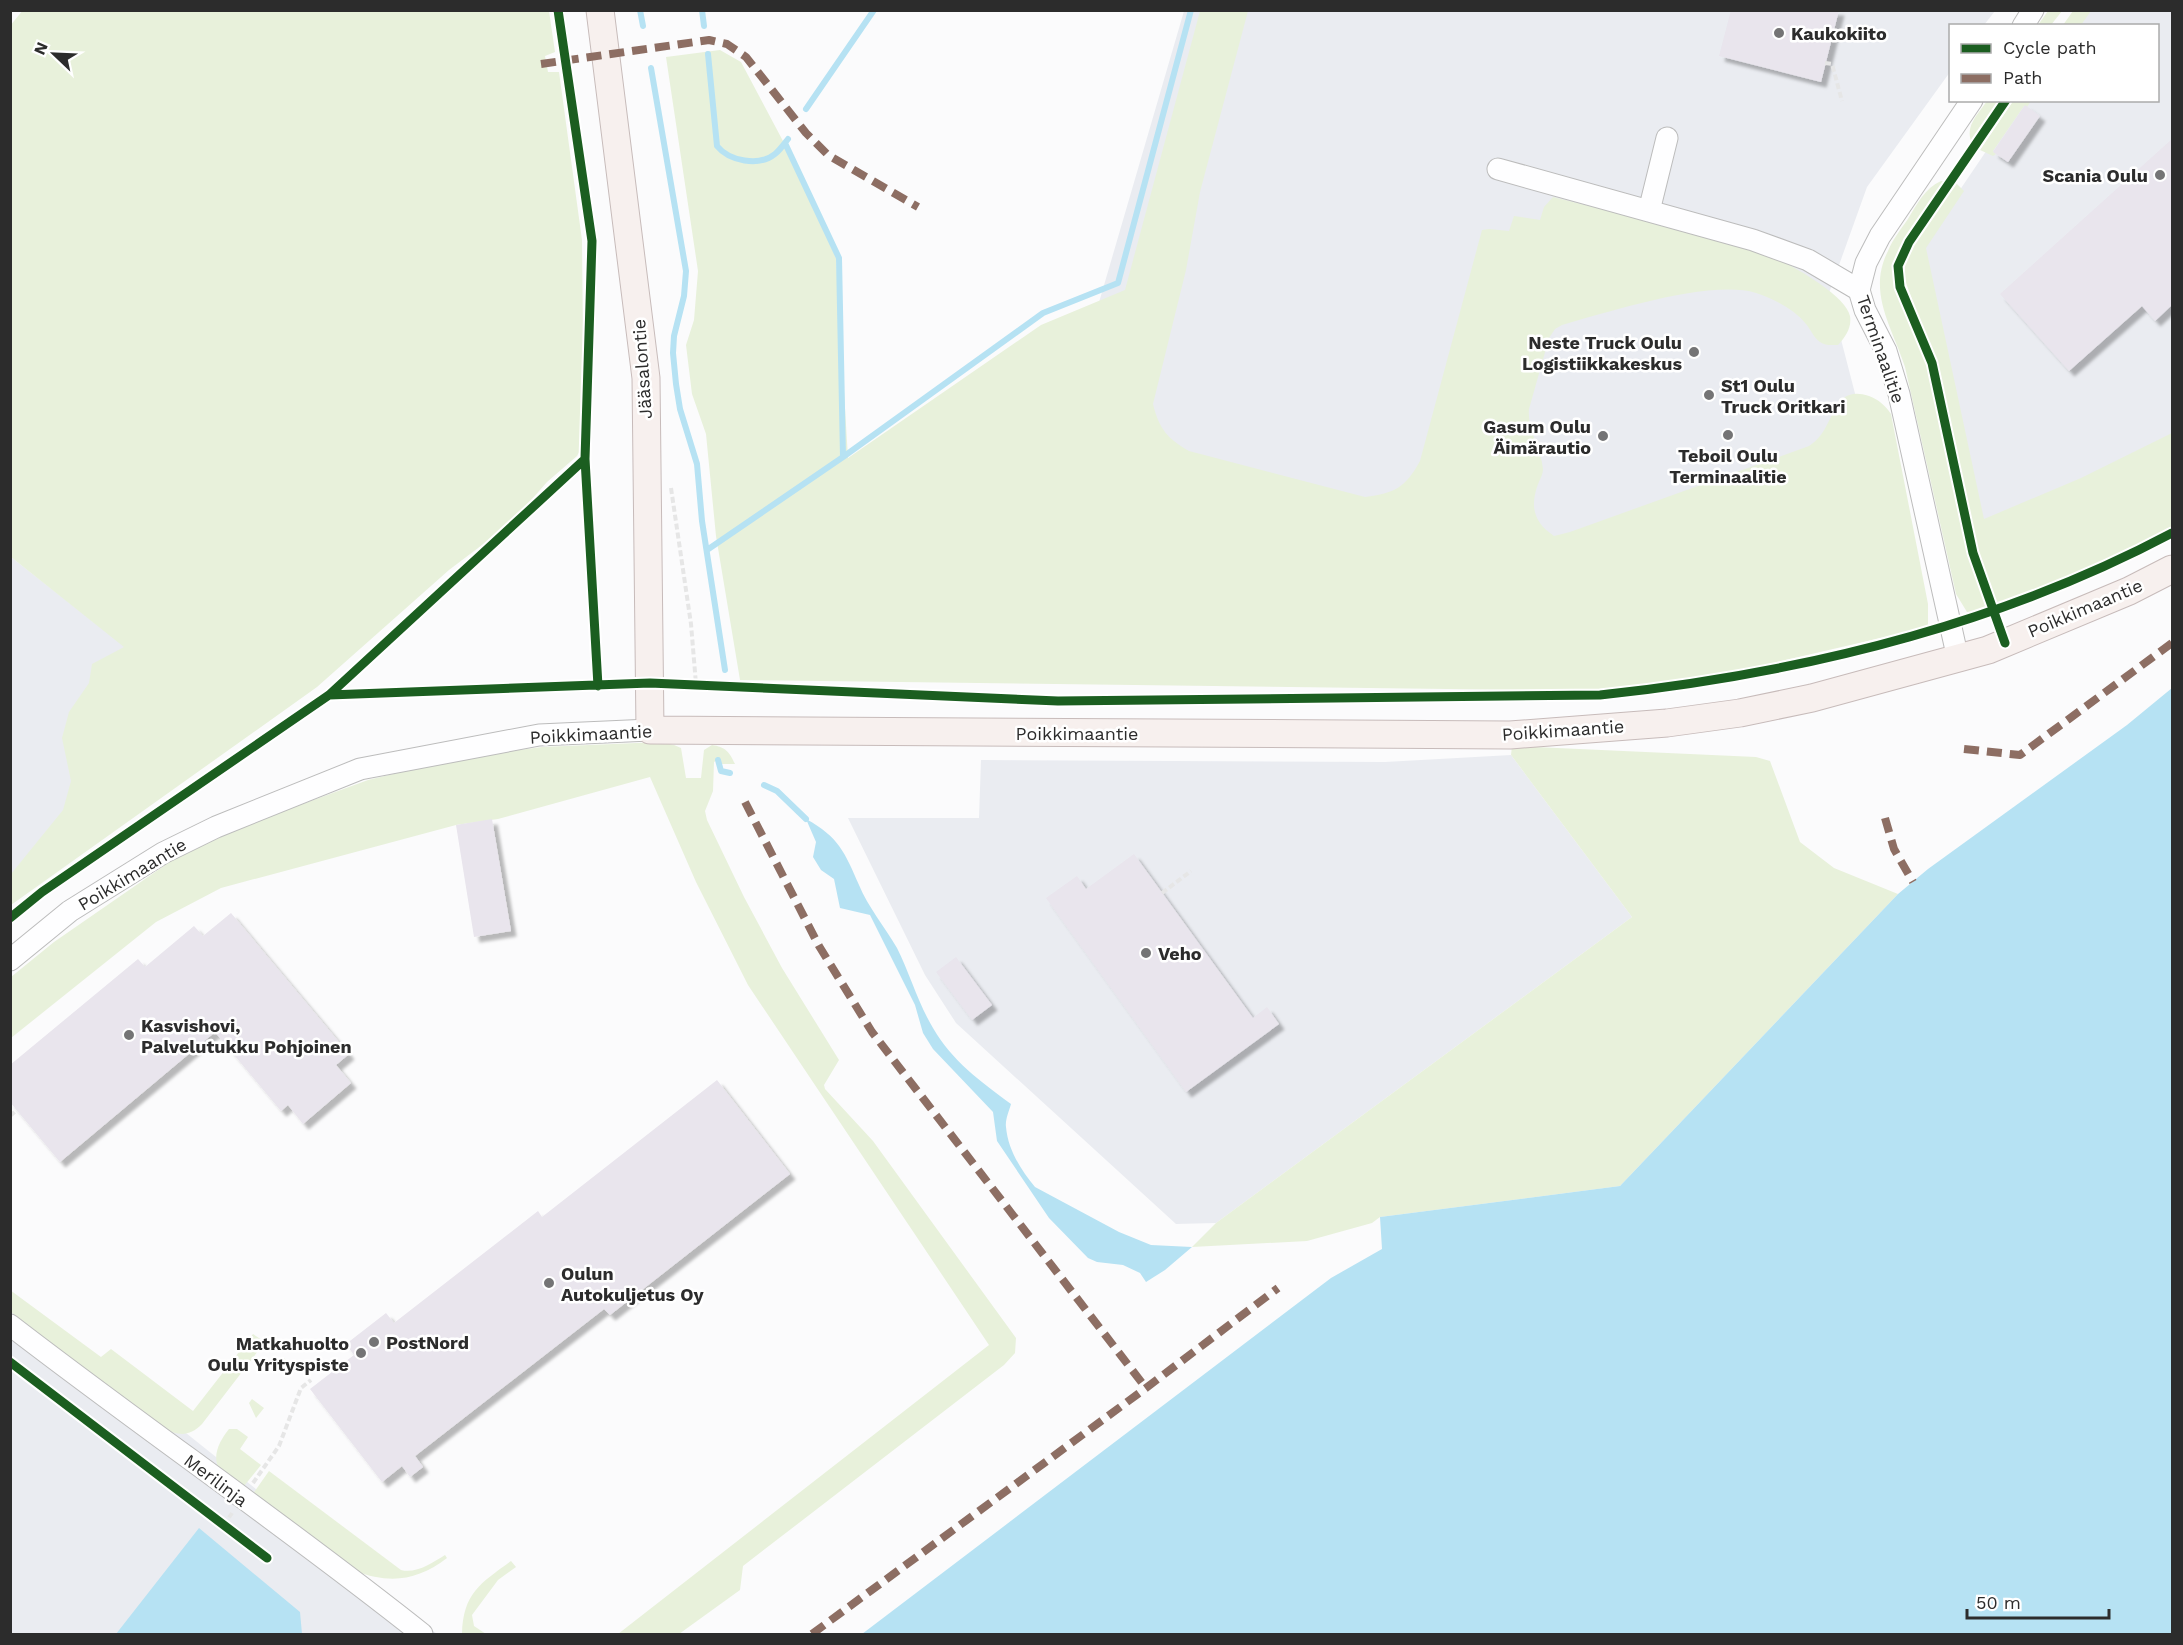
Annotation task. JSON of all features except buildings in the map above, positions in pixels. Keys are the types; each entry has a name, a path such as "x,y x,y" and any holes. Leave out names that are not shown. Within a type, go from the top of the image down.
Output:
{"main road":[{"name":"Jääsalontie","path":"600,10 645,378 650,730"},
{"name":"Poikkimaantie","path":"650,730 1510,735 1667,723 1740,713 1812,698 1988,650 2129,591 2172,569"}],"street":[{"path":"2024,24 2033,10"},
{"name":"Terminaalitie","path":"1958,659 1899,394 1886,351 1865,310 1859,290 1866,263 1880,236 1971,102"},
{"path":"1649,211 1667,138"},
{"path":"1498,170 1753,240 1808,260 1859,290"},
{"name":"Poikkimaantie","path":"10,960 70,911 164,853 216,827 360,769 539,735 650,730"},
{"name":"Merilinja","path":"10,1325 422,1635"}],"path":[{"path":"1825,63 1832,64 1842,101"},
{"path":"670,481 691,624 693,684 708,684"},
{"path":"1162,892 1191,871"},
{"path":"10,1116 17,1110"},
{"path":"224,1525 279,1446 301,1388 311,1380"},
{"path":"214,1518 232,1532"}],"shaded area":[{"path":"1184,11 1995,11 1985,24 1949,24 1949,73 1867,187 1829,293 1903,579 1032,532"},
{"path":"2081,11 2172,11 2172,445 1982,530 1922,246 2019,102 2159,102 2159,24 2072,24"},
{"path":"11,557 217,719 11,878"},
{"path":"1511,755 1632,917 1216,1223 1176,1224 956,1023 925,975 848,818 979,818 981,760 1385,762"},
{"path":"10,1297 96,1361 437,1634 11,1634"}],"green space":[{"path":"23,10 549,11 555,52 545,56 548,72 559,72 582,240 584,443 577,456 547,482 511,523 449,570 317,687 11,905 11,874 63,810 71,781 62,738 69,712 89,683 92,664 124,647 11,557 10,26"},
{"path":"1200,11 1248,11 1200,192 1186,270 1153,404 1161,427 1175,442 1189,451 1365,497 1398,488 1420,461 1482,230 1509,231 1514,216 1540,220 1544,207 1553,197 1771,256 1803,273 1839,299 1850,316 1850,324 1838,345 1826,345 1814,336 1796,314 1777,301 1756,293 1713,290 1632,305 1555,329 1549,338 1529,409 1530,425 1543,469 1534,502 1538,521 1542,526 1554,536 1570,532 1809,446 1820,436 1837,405 1843,399 1849,395 1869,396 1882,403 1891,414 1928,604 1928,627 1721,675 1676,683 1600,691 740,680 716,536 706,434 692,394 686,345 694,320 698,271 666,57 720,50 741,62 792,158 836,258 848,458 1041,325 1125,290"},
{"path":"2048,11 2062,11 2052,24 2039,24"},
{"path":"2073,11 2091,11 2082,24 2064,24"},
{"path":"1986,102 2000,102 1972,143 1970,132 1976,116"},
{"path":"2012,102 2030,102 2027,107 2024,106 1993,151 1996,154 1993,156 1980,150"},
{"path":"1941,181 1946,181 1904,245 1897,259 1895,272 1897,288 1927,366 1969,553 1987,604 1985,609 1974,613 1967,612 1956,594 1905,367 1888,324 1881,295 1882,266 1890,247 1922,197"},
{"path":"1956,183 1964,191 1926,248 1984,519 2081,478 2172,433 2172,528 2074,575 1996,605 1977,550 1935,361 1905,276 1908,254"},
{"path":"660,742 681,748 686,778 701,778 704,750 712,745 723,748 731,756 735,764 722,764 717,760 714,762 713,791 705,811 707,820 744,897 782,968 839,1060 824,1085 825,1089 873,1141 1016,1338 1015,1353 1004,1365 743,1566 740,1590 679,1634 618,1634 989,1345 748,985 696,882 650,777 498,819 456,825 221,888 156,922 11,1038 11,977 54,942 171,861 223,836 368,780 460,758 542,747"},
{"path":"1512,746 1756,757 1770,761 1800,842 1834,868 1898,894 1620,1186 1380,1217 1372,1223 1307,1241 1192,1247 1216,1223 1632,917 1511,755"},
{"path":"10,1290 101,1357 111,1349 193,1411 253,1334 265,1342 202,1424 188,1433 174,1433 162,1428 11,1312"},
{"path":"284,1358 295,1367 289,1374 278,1366"},
{"path":"252,1399 264,1408 256,1418 249,1403"},
{"path":"229,1429 237,1429 248,1437 240,1449 261,1465 244,1486 223,1473 216,1460 222,1438"},
{"path":"269,1471 401,1570 418,1569 445,1555 447,1558 425,1572 403,1578 380,1578 355,1571 252,1495"},
{"path":"511,1561 516,1567 498,1580 472,1615 474,1626 486,1634 462,1634 466,1608 476,1590"}],"water":[{"path":"2172,688 2172,1634 862,1634 1331,1278 1382,1249 1380,1217 1620,1186 1898,894 1928,869 2127,725"},
{"path":"806,819 834,839 845,855 867,901 897,948 923,1009 941,1040 968,1070 1011,1104 1006,1124 1009,1144 1020,1167 1035,1187 1119,1232 1151,1245 1192,1247 1165,1270 1146,1282 1140,1273 1123,1265 1097,1262 1088,1258 1049,1218 997,1141 993,1112 933,1049 923,1033 915,1005 870,915 840,908 834,879 821,870 813,857 816,842"},
{"path":"199,1528 300,1612 302,1634 116,1634"}],"waterway":[{"path":"640,10 643,26"},
{"path":"702,10 704,26"},
{"path":"806,109 874,10"},
{"path":"843,457 1043,313 1118,283 1191,10"},
{"path":"708,54 717,146 736,159 753,161 775,154 788,139"},
{"path":"651,68 686,271 684,296 674,336 676,384 680,409 697,464 702,521 725,670"},
{"path":"707,550 843,457 839,258 785,143"},
{"path":"718,760 721,771 730,773"},
{"path":"764,785 777,791 806,819"}],"marked path":[{"path":"541,64 709,40 727,44 746,57 806,133 828,155 918,207"},
{"path":"1964,749 2020,755 2172,643"},
{"path":"745,802 819,946 872,1032 1146,1388"},
{"path":"1885,818 1894,849 1913,882"},
{"path":"812,1634 1278,1288"}],"cycle path":[{"path":"558,10 592,241 585,459 598,686"},
{"path":"2005,102 1909,242 1898,266 1900,287 1932,363 1973,553 2005,643"},
{"path":"10,918 42,892 329,695 585,459"},
{"path":"329,695 650,683 1058,701 1600,695 1747,674 1894,641 1966,620 2036,595 2105,566 2172,533"},
{"path":"10,1362 267,1558"}],"place":[{"name":"Kaukokiito","path":"1779,33"},
{"name":"Scania Oulu","path":"2160,175"},
{"name":"Neste Truck Oulu Logistiikkakeskus","path":"1694,352"},
{"name":"St1 Oulu Truck Oritkari","path":"1709,395"},
{"name":"Teboil Oulu Terminaalitie","path":"1728,435"},
{"name":"Gasum Oulu Äimärautio","path":"1603,436"},
{"name":"Veho","path":"1146,953"},
{"name":"Kasvishovi, Palvelutukku Pohjoinen","path":"129,1035"},
{"name":"Oulun Autokuljetus Oy","path":"549,1283"},
{"name":"PostNord","path":"374,1342"},
{"name":"Matkahuolto Oulu Yrityspiste","path":"361,1353"}]}
